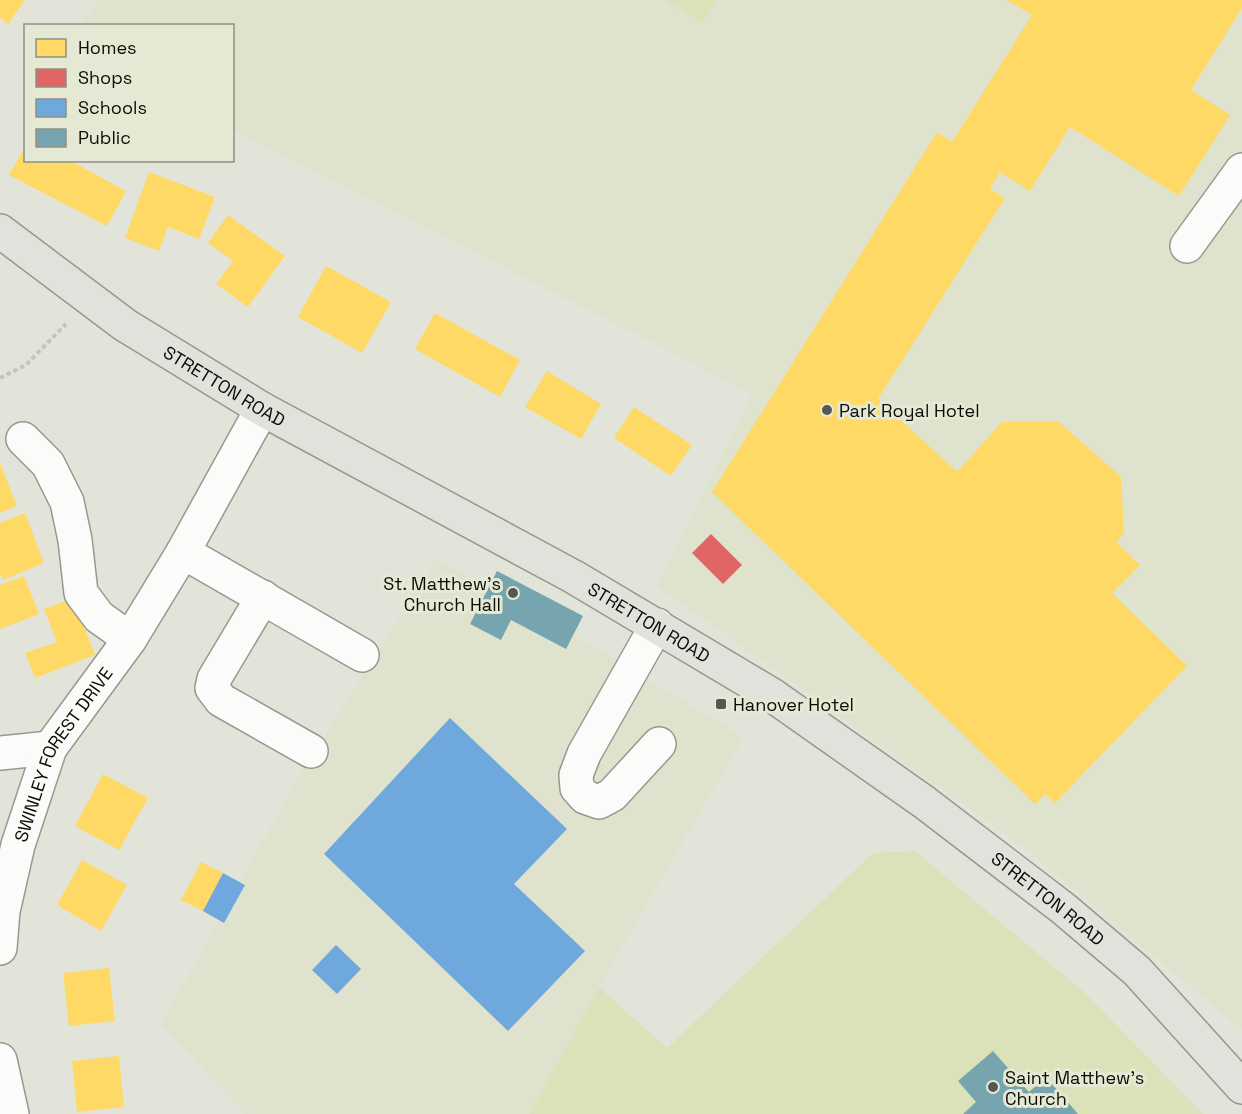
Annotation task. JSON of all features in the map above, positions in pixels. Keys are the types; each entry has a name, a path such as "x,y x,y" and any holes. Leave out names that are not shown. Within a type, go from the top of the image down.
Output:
{"main road":[{"name":"STRETTON ROAD","path":"0,231 125,325 262,409 574,577 772,695 924,802 1064,909 1137,971 1242,1087"}],"street":[{"path":"1187,246 1242,170"},
{"name":"SWINLEY FOREST DRIVE","path":"0,948 3,911 18,845 50,748 130,639 183,552 262,409"},
{"path":"23,439 48,464 68,502 81,593 99,617 130,639"},
{"path":"183,552 362,655"},
{"path":"264,597 214,679 212,688 221,700 311,751"},
{"path":"657,625 584,754 576,775 576,788 585,796 599,802 612,795 659,744"},
{"path":"0,753 50,748"},
{"path":"0,1060 12,1114"}],"path":[{"path":"0,378 26,365 56,336 87,297"}],"shaded area":[{"path":"98,0 1242,0 1242,1030 1025,848 657,586 752,393 234,132 234,24 81,24"},
{"path":"437,558 549,620 744,737 599,987 530,1114 244,1114 161,1024 295,783"}],"green space":[{"path":"665,0 716,0 702,23"},
{"path":"915,851 1083,991 1203,1114 530,1114 599,987 667,1048 873,853"}],"building: Homes":[{"path":"0,0 25,0 8,24 0,18"},
{"name":"Park Royal Hotel","path":"1007,0 1242,0 1242,8 1191,90 1230,115 1179,196 1070,127 1030,191 1000,172 990,189 1005,198 878,399 957,472 1002,422 1058,421 1121,477 1124,534 1116,542 1140,565 1112,593 1187,666 1055,803 1045,794 1035,804 712,492 937,132 952,142 1032,15"},
{"path":"24,149 24,162 73,162 126,191 107,226 9,175"},
{"path":"149,172 215,197 199,239 168,227 159,251 125,238"},
{"path":"228,215 285,256 248,307 216,284 233,261 208,243"},
{"path":"326,266 391,302 362,353 298,317"},
{"path":"435,313 520,360 500,397 415,349"},
{"path":"547,371 601,404 581,439 525,407"},
{"path":"634,407 692,445 671,476 614,438"},
{"path":"0,463 17,506 0,513"},
{"path":"25,513 44,563 3,580 0,573 0,523"},
{"path":"24,576 39,614 0,629 0,585"},
{"path":"73,598 95,655 35,678 25,653 57,642 44,609"},
{"path":"103,774 148,798 119,850 75,826"},
{"path":"82,860 127,885 101,931 57,905"},
{"path":"201,862 223,873 203,911 181,900"},
{"path":"109,968 115,1021 69,1026 63,973"},
{"path":"119,1056 124,1107 77,1112 72,1061"}],"building: Shops":[{"path":"711,534 742,565 723,584 692,553"}],"building: Schools":[{"path":"450,718 567,829 514,884 585,951 508,1031 324,854"},
{"path":"223,873 245,885 224,923 203,911"},
{"path":"336,945 361,969 337,994 312,970"}],"building: Public":[{"name":"St. Matthew's Church Hall","path":"497,571 583,616 566,649 511,620 501,640 470,624"},
{"name":"Saint Matthew's Church","path":"993,1051 1029,1092 1046,1077 1078,1114 963,1114 976,1102 958,1081"}],"place":[{"name":"Park Royal Hotel","path":"827,410"},
{"name":"St. Matthew's Church Hall","path":"513,593"},
{"name":"Hanover Hotel","path":"721,704"},
{"name":"Saint Matthew's Church","path":"993,1087"}]}
